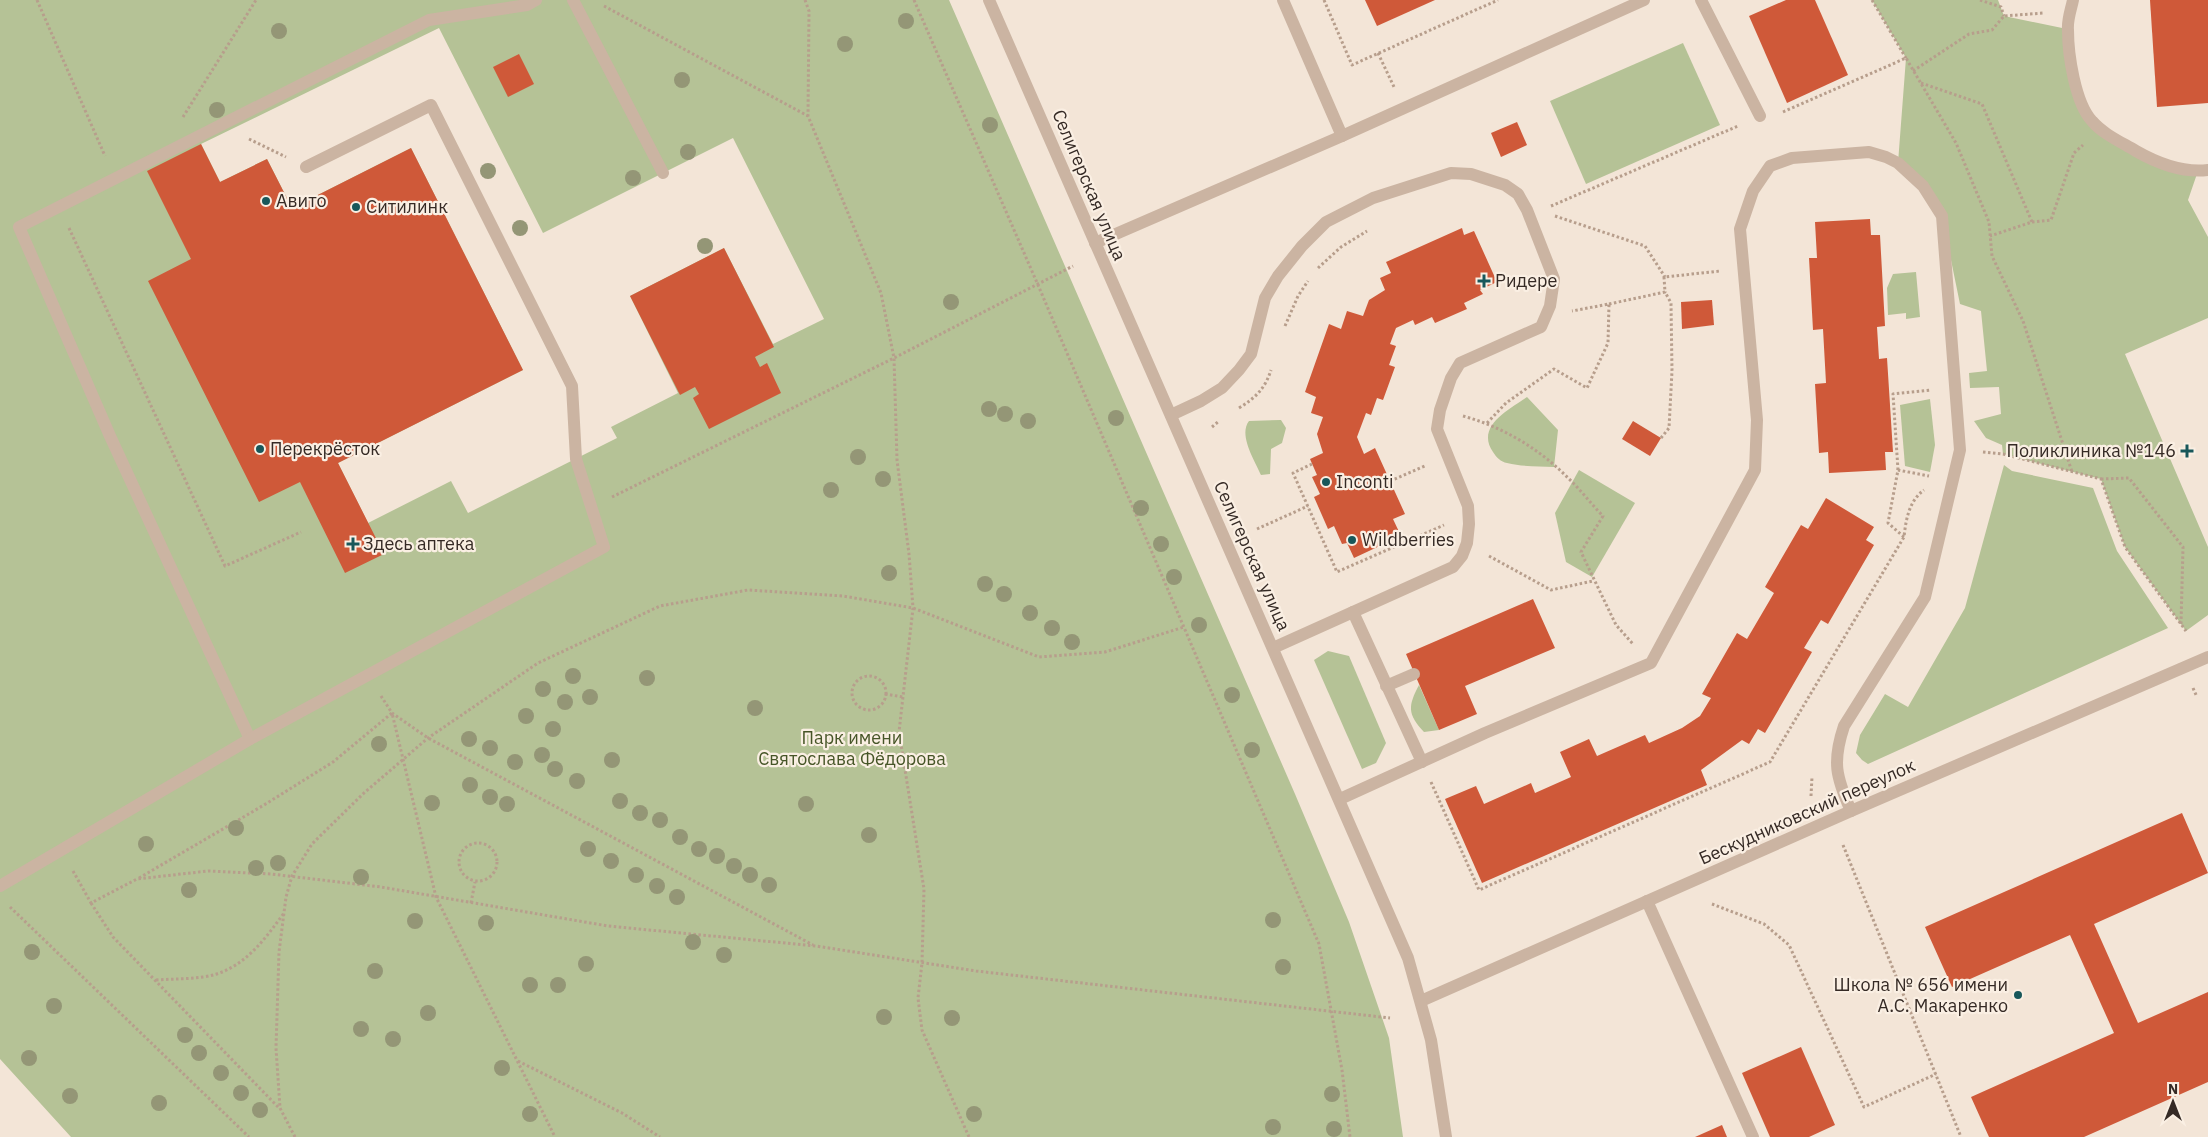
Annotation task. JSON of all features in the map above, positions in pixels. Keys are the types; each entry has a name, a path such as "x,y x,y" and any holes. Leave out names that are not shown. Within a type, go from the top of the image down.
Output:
{"street":[{"path":"250,739 110,436 19,227 429,20 527,5 536,0"},
{"path":"573,0 663,173"},
{"name":"Селигерская улица","path":"989,0 1408,958 1433,1049 1446,1137"},
{"path":"1283,0 1342,136"},
{"path":"1095,243 1342,136 1644,0"},
{"path":"1701,0 1760,116"},
{"path":"2072,6 2067,29 2073,72 2082,107 2091,120 2100,129 2156,163 2198,172 2208,170"},
{"path":"0,886 250,739 604,547 576,459 572,386 431,105 306,167"},
{"path":"1340,799 1651,663 1755,470 1757,420 1740,229 1753,191 1770,166 1792,158 1869,152 1886,156 1898,163 1923,186 1942,216 1960,450 1925,597 1844,726 1838,745 1836,765 1839,784 1851,811"},
{"path":"1171,414 1201,401 1222,388 1239,370 1250,354 1265,298 1278,276 1302,246 1326,222 1373,198 1450,173 1471,174 1504,185 1518,194 1528,210 1554,279 1550,306 1541,327 1460,363 1450,378 1440,410 1437,430 1468,506 1467,543 1462,556 1453,567 1273,648"},
{"path":"1353,612 1422,762"},
{"name":"Бескудниковский переулок","path":"1420,1001 1851,811 2208,657"},
{"path":"1386,686 1414,674"},
{"path":"1647,901 1753,1137"}],"path":[{"path":"37,0 115,180"},
{"path":"182,118 256,0"},
{"path":"805,0 810,11 808,116 880,293 894,358 897,460 909,554 912,608 899,732 924,889 922,963 918,998 922,1030 969,1137"},
{"path":"914,0 1038,285 1319,944 1333,1010 1350,1137"},
{"path":"1324,0 1352,65 1498,0"},
{"path":"1872,0 1908,61"},
{"path":"1980,0 2001,7 2004,16"},
{"path":"602,5 808,116"},
{"path":"1913,71 1969,34 1992,30 2004,16 2072,6"},
{"path":"1378,53 1387,73"},
{"path":"1920,82 1982,104 2032,222"},
{"path":"1548,207 1760,116"},
{"path":"228,123 231,130 306,167"},
{"path":"1990,236 2032,222 2051,220 2074,153 2100,129"},
{"path":"60,206 225,566 300,532"},
{"path":"1548,214 1645,246 1665,277 1666,292 1671,303 1672,371 1669,428 1661,438"},
{"path":"1317,269 1341,247 1369,230"},
{"path":"591,507 894,358 1074,266"},
{"path":"1665,277 1742,268"},
{"path":"1284,328 1298,296 1312,276"},
{"path":"1550,306 1566,312 1666,292"},
{"path":"1487,422 1506,403 1554,369 1587,388 1608,343 1609,304"},
{"path":"1230,413 1255,398 1267,382 1273,364"},
{"path":"1904,537 1888,523 1898,470 1893,394 1934,390"},
{"path":"1440,410 1487,422 1535,449 1569,479 1603,516 1581,552 1593,581 1616,625 1651,663"},
{"path":"1212,427 1222,417"},
{"path":"1960,450 2003,454 2101,480 2130,478 2183,547 2181,624"},
{"path":"1312,464 1293,472 1337,572 1446,524"},
{"path":"1390,481 1429,464"},
{"path":"1898,470 1934,477"},
{"path":"2101,480 2125,547 2186,631"},
{"path":"1422,762 1479,890 1770,762 1904,537 1910,507 1916,496 1927,488"},
{"path":"1257,529 1308,506"},
{"path":"1467,543 1518,574 1551,590 1593,581"},
{"path":"280,1108 276,1048 279,952 284,913 292,876 312,844 364,793 403,759 428,738 538,663 660,606 748,590 843,596 912,608 1039,657 1105,652 1184,626"},
{"path":"865,676 874,676 882,682 885,694 880,705 872,709 863,709 856,704 852,696 853,688 858,680 865,676"},
{"path":"2193,688 2197,697"},
{"path":"885,694 902,697"},
{"path":"388,706 392,713 436,897 555,1137"},
{"path":"392,713 428,738 816,946"},
{"path":"92,903 264,805 333,762 392,713"},
{"path":"1811,796 1813,769"},
{"path":"481,843 490,847 496,855 497,865 493,874 485,880 475,882 465,877 459,869 458,859 462,850 470,844 481,843"},
{"path":"1844,846 1961,1137"},
{"path":"71,869 113,937 280,1108 295,1137"},
{"path":"137,879 208,871 292,876 381,887 608,926 816,946 976,971 1333,1010 1390,1018"},
{"path":"471,903 475,882"},
{"path":"5,901 249,1137"},
{"path":"1712,904 1764,924 1789,945 1864,1107 1936,1074"},
{"path":"156,980 205,977 238,964 262,944 284,913"},
{"path":"517,1061 622,1113 660,1137"}],"green space":[{"name":"Парк имени Святослава Фёдорова","path":"0,0 949,0 1349,922 1389,1038 1403,1137 71,1137 0,1059","holes":["439,28 543,233 733,138 824,319 773,344 724,248 630,296 678,393 611,427 617,438 468,513 451,481 368,523 338,463 523,370 411,148 292,208 267,159 220,182 201,144"]},
{"path":"1872,0 1998,0 2004,16 2067,29 2082,107 2119,142 2198,171 2188,200 2208,237 2208,318 2125,354 2208,547 2208,615 2186,631 2125,547 2101,479 2003,454 2002,445 1986,438 1974,421 2001,414 1999,387 1970,388 1969,373 1987,371 1981,311 1960,304 1942,216 1898,163 1906,58"},
{"path":"1683,43 1720,125 1586,184 1550,101"},
{"path":"1916,272 1920,317 1906,319 1906,313 1888,315 1887,288 1893,274"},
{"path":"1527,397 1558,430 1554,467 1525,466 1505,462 1496,456 1489,443 1488,434 1491,426 1504,413"},
{"path":"1930,399 1935,445 1930,472 1905,466 1900,405"},
{"path":"1281,420 1286,428 1282,443 1271,449 1270,474 1261,475 1246,441 1246,427 1249,421"},
{"path":"2004,465 2012,471 2093,488 2117,551 2168,628 1868,764 1856,753 1860,735 1885,694 1908,707 1965,608"},
{"path":"1579,470 1635,503 1592,577 1566,562 1555,513"},
{"path":"1328,651 1349,656 1386,743 1376,763 1362,769 1314,660"},
{"path":"1419,685 1439,730 1424,732 1414,720 1411,704"}],"building":[{"path":"1365,0 1435,0 1377,26"},
{"path":"1786,0 1815,0 1848,75 1787,103 1749,16"},
{"path":"2150,0 2208,0 2208,103 2157,107"},
{"path":"519,54 534,84 508,97 493,67"},
{"path":"1517,122 1527,145 1501,157 1491,133"},
{"path":"201,144 220,182 267,159 292,208 411,148 523,370 338,463 384,554 345,573 300,482 259,502 148,281 191,259 147,171"},
{"path":"1870,219 1871,235 1880,235 1885,326 1877,327 1879,359 1887,358 1893,452 1885,452 1886,470 1829,473 1828,452 1819,453 1815,384 1826,383 1823,329 1813,330 1809,258 1817,258 1815,222"},
{"path":"1462,228 1464,235 1474,231 1497,282 1480,290 1483,294 1464,303 1467,309 1435,323 1432,317 1415,325 1413,320 1396,328 1390,344 1396,346 1389,365 1395,367 1383,400 1377,398 1371,415 1366,413 1357,437 1364,454 1375,448 1405,514 1393,519 1401,536 1354,558 1347,543 1342,544 1334,526 1328,529 1314,497 1320,494 1312,477 1317,475 1310,459 1323,453 1317,434 1323,417 1311,413 1316,397 1305,392 1329,324 1341,329 1347,311 1363,316 1369,300 1385,290 1380,278 1391,273 1386,262"},
{"path":"724,248 774,347 755,357 760,367 767,363 781,393 709,429 693,398 699,394 695,387 680,395 630,296"},
{"path":"1712,300 1714,325 1682,329 1681,302"},
{"path":"1633,421 1661,438 1650,456 1622,439"},
{"path":"1826,498 1874,527 1866,540 1874,545 1828,624 1821,620 1804,648 1812,652 1765,733 1758,729 1749,744 1742,740 1701,770 1707,785 1482,883 1445,799 1476,786 1484,804 1531,783 1535,793 1571,777 1560,752 1589,739 1597,756 1645,735 1649,743 1682,728 1700,716 1711,698 1702,694 1737,633 1747,639 1774,593 1765,587 1801,525 1808,529"},
{"path":"1533,599 1555,648 1465,686 1477,714 1439,730 1406,654"},
{"path":"2182,813 2208,873 2094,924 2138,1023 2208,992 2208,1082 2084,1137 1989,1137 1971,1097 2114,1033 2070,935 1952,987 1925,927"},
{"path":"1801,1047 1835,1125 1809,1137 1770,1137 1742,1073"},
{"path":"1722,1125 1727,1137 1695,1137"}],"place":[{"name":"Авито","path":"266,201"},
{"name":"Ситилинк","path":"356,207"},
{"name":"Ридере","path":"1484,281"},
{"name":"Перекрёсток","path":"260,449"},
{"name":"Поликлиника №146","path":"2187,451"},
{"name":"Inconti","path":"1326,482"},
{"name":"Wildberries","path":"1352,540"},
{"name":"Здесь аптека","path":"353,544"},
{"name":"Школа № 656 имени А.С. Макаренко","path":"2018,995"}]}
